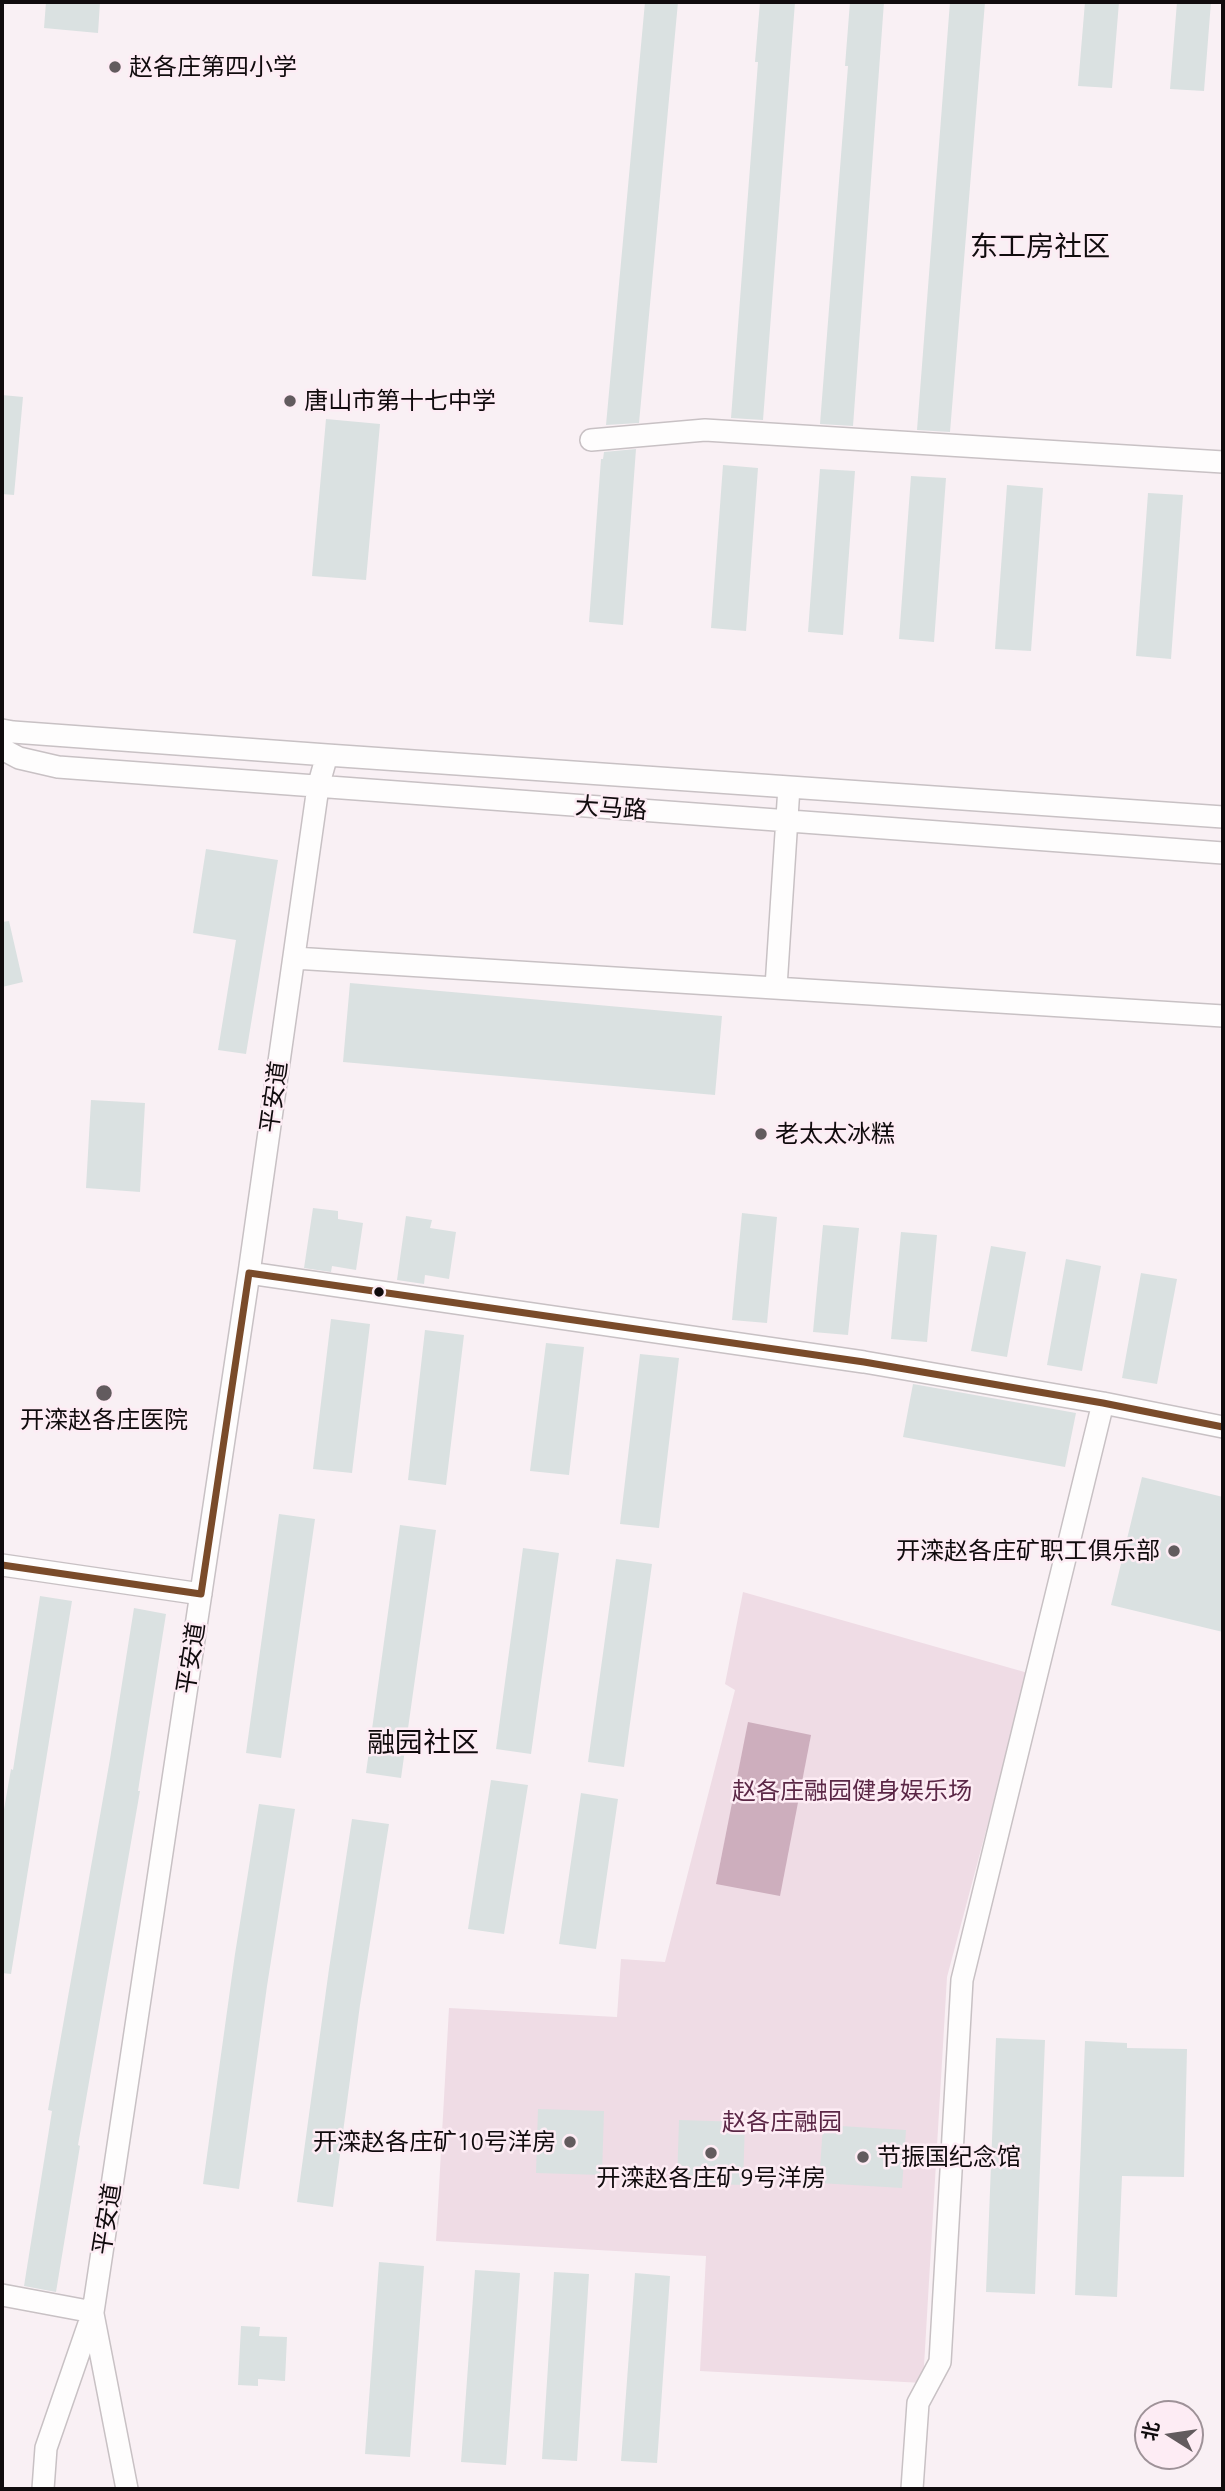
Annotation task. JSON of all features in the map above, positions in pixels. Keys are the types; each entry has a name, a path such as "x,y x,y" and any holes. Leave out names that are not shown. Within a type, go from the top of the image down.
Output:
{"street":[{"path":"591,440 705,430 1223,462"},
{"name":"大马路","path":"2,730 1223,817"},
{"name":"大马路","path":"2,749 19,758 58,767 1223,853"},
{"name":"平安道","path":"93,2312 249,1273 318,787 327,755"},
{"path":"776,988 789,787"},
{"path":"294,958 1223,1016"},
{"path":"249,1273 850,1360 1103,1403 1223,1427"},
{"path":"912,2489 918,2403 940,2361 962,1980 1103,1403"},
{"path":"2,1565 201,1594"},
{"path":"2,2295 93,2312"},
{"path":"43,2489 47,2448 93,2312"},
{"path":"93,2312 127,2489"}],"green space":[{"name":"赵各庄融园","path":"743,1592 1028,1673 947,1977 923,2383 700,2371 706,2256 436,2241 449,2008 617,2017 621,1959 665,1962 735,1690 725,1684"}],"shaded area":[{"path":"748,1722 811,1735 780,1896 716,1884"}],"building":[{"path":"46,2 100,2 98,33 44,28"},
{"path":"645,2 678,2 639,423 606,425"},
{"path":"760,2 795,2 763,420 731,418 758,62 755,62"},
{"path":"850,2 884,2 853,426 820,424 848,66 845,66"},
{"path":"950,2 985,2 950,432 917,430"},
{"path":"1085,2 1119,2 1112,88 1078,86"},
{"path":"1177,2 1211,2 1204,91 1170,89"},
{"path":"2,395 23,397 14,495 2,494"},
{"path":"326,419 380,424 366,580 312,576"},
{"path":"636,449 623,625 589,622 601,459 604,452"},
{"path":"723,465 758,468 746,631 711,628"},
{"path":"820,469 855,471 843,635 808,632"},
{"path":"911,476 946,478 934,642 899,639"},
{"path":"1007,485 1043,488 1031,651 995,649"},
{"path":"1148,493 1183,495 1171,659 1136,656"},
{"path":"206,849 278,860 246,1054 218,1050 236,940 193,933"},
{"path":"9,921 23,982 2,987 2,922"},
{"path":"350,983 722,1016 715,1095 343,1062"},
{"path":"91,1100 145,1103 140,1192 86,1188"},
{"path":"313,1208 338,1211 338,1219 363,1223 356,1270 332,1266 331,1272 304,1268"},
{"path":"742,1213 777,1217 767,1323 732,1320"},
{"path":"406,1216 432,1220 430,1228 456,1232 449,1279 425,1275 424,1284 397,1280"},
{"path":"823,1225 859,1228 848,1335 813,1332"},
{"path":"901,1232 937,1235 927,1342 891,1339"},
{"path":"991,1246 1026,1252 1007,1357 971,1351"},
{"path":"1066,1259 1101,1266 1082,1371 1047,1365"},
{"path":"1141,1273 1177,1279 1157,1384 1122,1378"},
{"path":"331,1319 370,1324 352,1473 313,1469"},
{"path":"425,1330 464,1335 446,1485 408,1480"},
{"path":"546,1343 584,1347 569,1475 530,1471"},
{"path":"640,1354 679,1358 659,1528 620,1524"},
{"path":"913,1384 1076,1413 1065,1467 903,1437"},
{"name":"开滦赵各庄矿职工俱乐部","path":"1142,1477 1223,1497 1223,1632 1111,1605"},
{"path":"279,1514 315,1519 281,1758 246,1753"},
{"path":"400,1525 436,1530 401,1778 366,1773"},
{"path":"523,1548 559,1553 531,1754 496,1749"},
{"path":"616,1559 652,1564 624,1767 588,1762"},
{"path":"40,1596 72,1601 11,1974 2,1973 2,1821 11,1769 13,1770"},
{"path":"134,1608 166,1614 140,1791 78,2145 80,2146 56,2292 24,2286 52,2111 48,2110"},
{"path":"491,1780 528,1785 504,1934 468,1929"},
{"path":"581,1793 618,1799 596,1949 559,1944"},
{"path":"259,1804 295,1809 239,2189 203,2184"},
{"path":"352,1819 389,1824 360,2005 333,2207 297,2202"},
{"path":"996,2038 1045,2040 1035,2294 986,2292"},
{"path":"1085,2041 1127,2043 1127,2048 1187,2049 1184,2177 1122,2176 1117,2297 1075,2295"},
{"name":"开滦赵各庄矿10号洋房","path":"538,2109 604,2111 602,2175 536,2173"},
{"name":"开滦赵各庄矿9号洋房","path":"679,2120 745,2122 743,2185 677,2183"},
{"name":"节振国纪念馆","path":"823,2125 906,2130 902,2188 819,2183"},
{"path":"379,2262 424,2266 410,2457 365,2454"},
{"path":"475,2270 520,2273 506,2465 461,2462"},
{"path":"554,2272 589,2274 577,2461 542,2459"},
{"path":"635,2273 670,2276 657,2463 621,2461"},
{"path":"241,2326 260,2327 259,2336 287,2337 285,2381 258,2379 258,2386 238,2385"}],"transit line":[{"path":"249,1273 864,1362 1103,1403 1223,1427"},
{"path":"201,1594 249,1273"},
{"path":"2,1565 201,1594"}],"place":[{"name":"赵各庄第四小学","path":"115,67"},
{"name":"唐山市第十七中学","path":"290,401"},
{"name":"老太太冰糕","path":"761,1134"},
{"name":"开滦赵各庄医院","path":"104,1393"},
{"name":"开滦赵各庄矿职工俱乐部","path":"1174,1551"},
{"name":"开滦赵各庄矿10号洋房","path":"570,2142"},
{"name":"开滦赵各庄矿9号洋房","path":"711,2153"},
{"name":"节振国纪念馆","path":"863,2157"}],"district":[{"name":"东工房社区","path":"1040,247"},
{"name":"融园社区","path":"423,1743"}],"park label":[{"name":"赵各庄融园健身娱乐场","path":"852,1791"}]}
